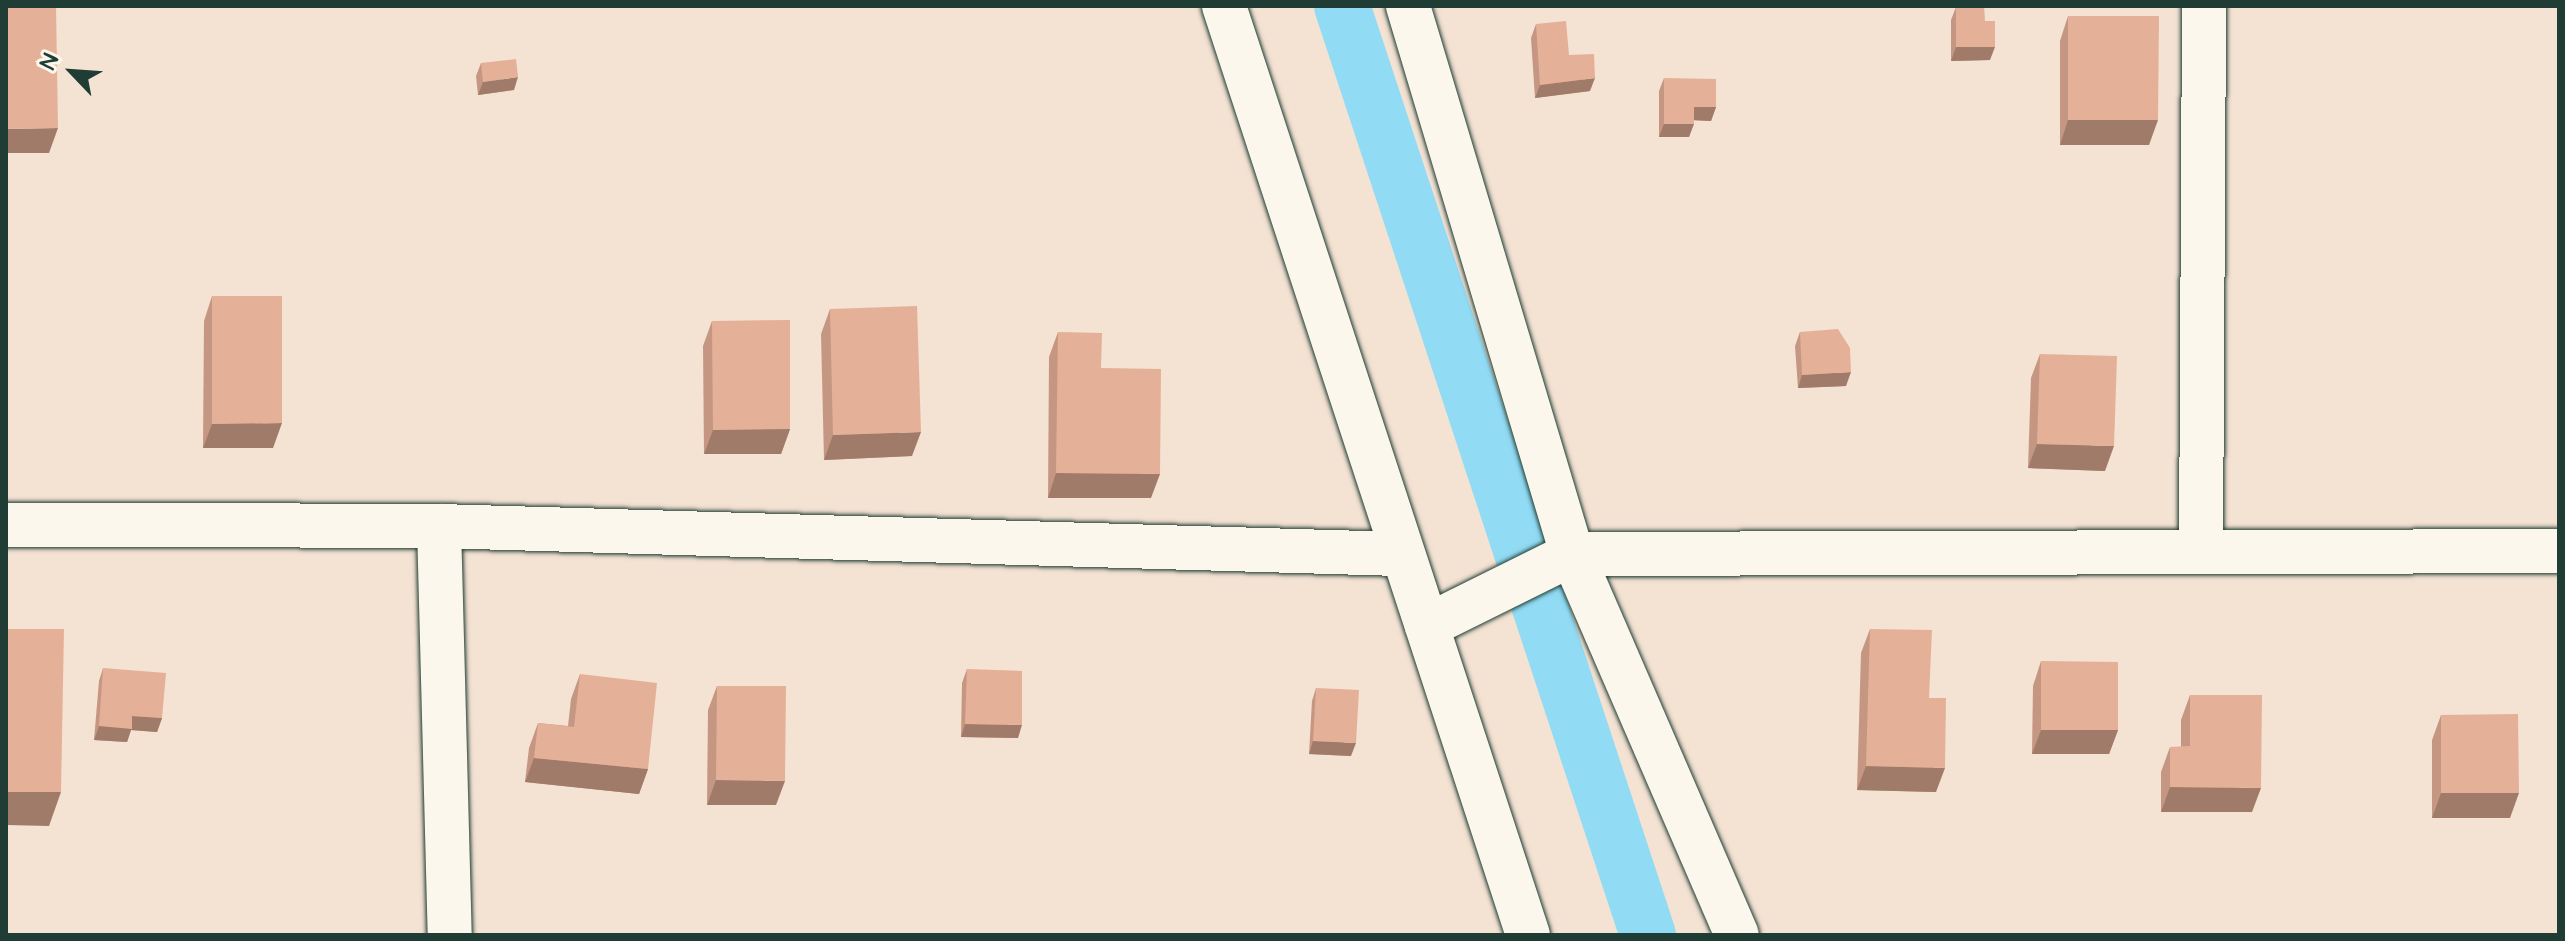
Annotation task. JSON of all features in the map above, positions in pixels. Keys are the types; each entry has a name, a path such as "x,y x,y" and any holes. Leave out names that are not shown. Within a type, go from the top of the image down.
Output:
{"street":[{"path":"1224,6 1528,935"},
{"path":"1408,6 1572,554 1737,935"},
{"path":"2201,549 2204,6"},
{"path":"6,525 439,526 1402,554"},
{"path":"439,526 450,935"},
{"path":"1427,626 1572,554 2201,549 2559,551"}],"building":[{"path":"6,6 56,6 58,128 6,129"},
{"path":"1984,6 1985,21 1995,21 1995,47 1956,47 1956,7"},
{"path":"2068,16 2159,16 2158,120 2068,120"},
{"path":"1566,21 1569,55 1594,54 1595,78 1540,85 1536,24"},
{"path":"516,59 518,77 483,82 481,63"},
{"path":"1664,78 1716,79 1716,107 1694,107 1694,124 1664,124"},
{"path":"212,296 282,296 282,423 212,424"},
{"path":"917,306 921,432 833,435 830,309"},
{"path":"790,320 790,429 713,430 712,321"},
{"path":"1838,329 1850,348 1851,372 1802,375 1800,332"},
{"path":"1058,332 1102,333 1101,368 1161,369 1160,474 1056,473"},
{"path":"2040,354 2117,356 2114,446 2037,444"},
{"path":"6,629 64,629 61,792 6,792"},
{"path":"1870,629 1932,630 1929,698 1946,698 1945,768 1866,766"},
{"path":"2041,661 2118,662 2118,730 2041,730"},
{"path":"103,668 166,673 162,718 132,716 132,729 99,726"},
{"path":"967,669 1022,671 1022,725 965,724"},
{"path":"580,674 657,683 648,769 534,758 538,723 574,727"},
{"path":"717,686 786,686 785,781 716,780"},
{"path":"1316,688 1359,690 1356,743 1313,741"},
{"path":"2190,695 2262,695 2261,788 2170,787 2170,747 2190,746"},
{"path":"2518,714 2519,793 2441,793 2441,715"}],"waterway":[{"path":"1342,6 1648,935"}]}
